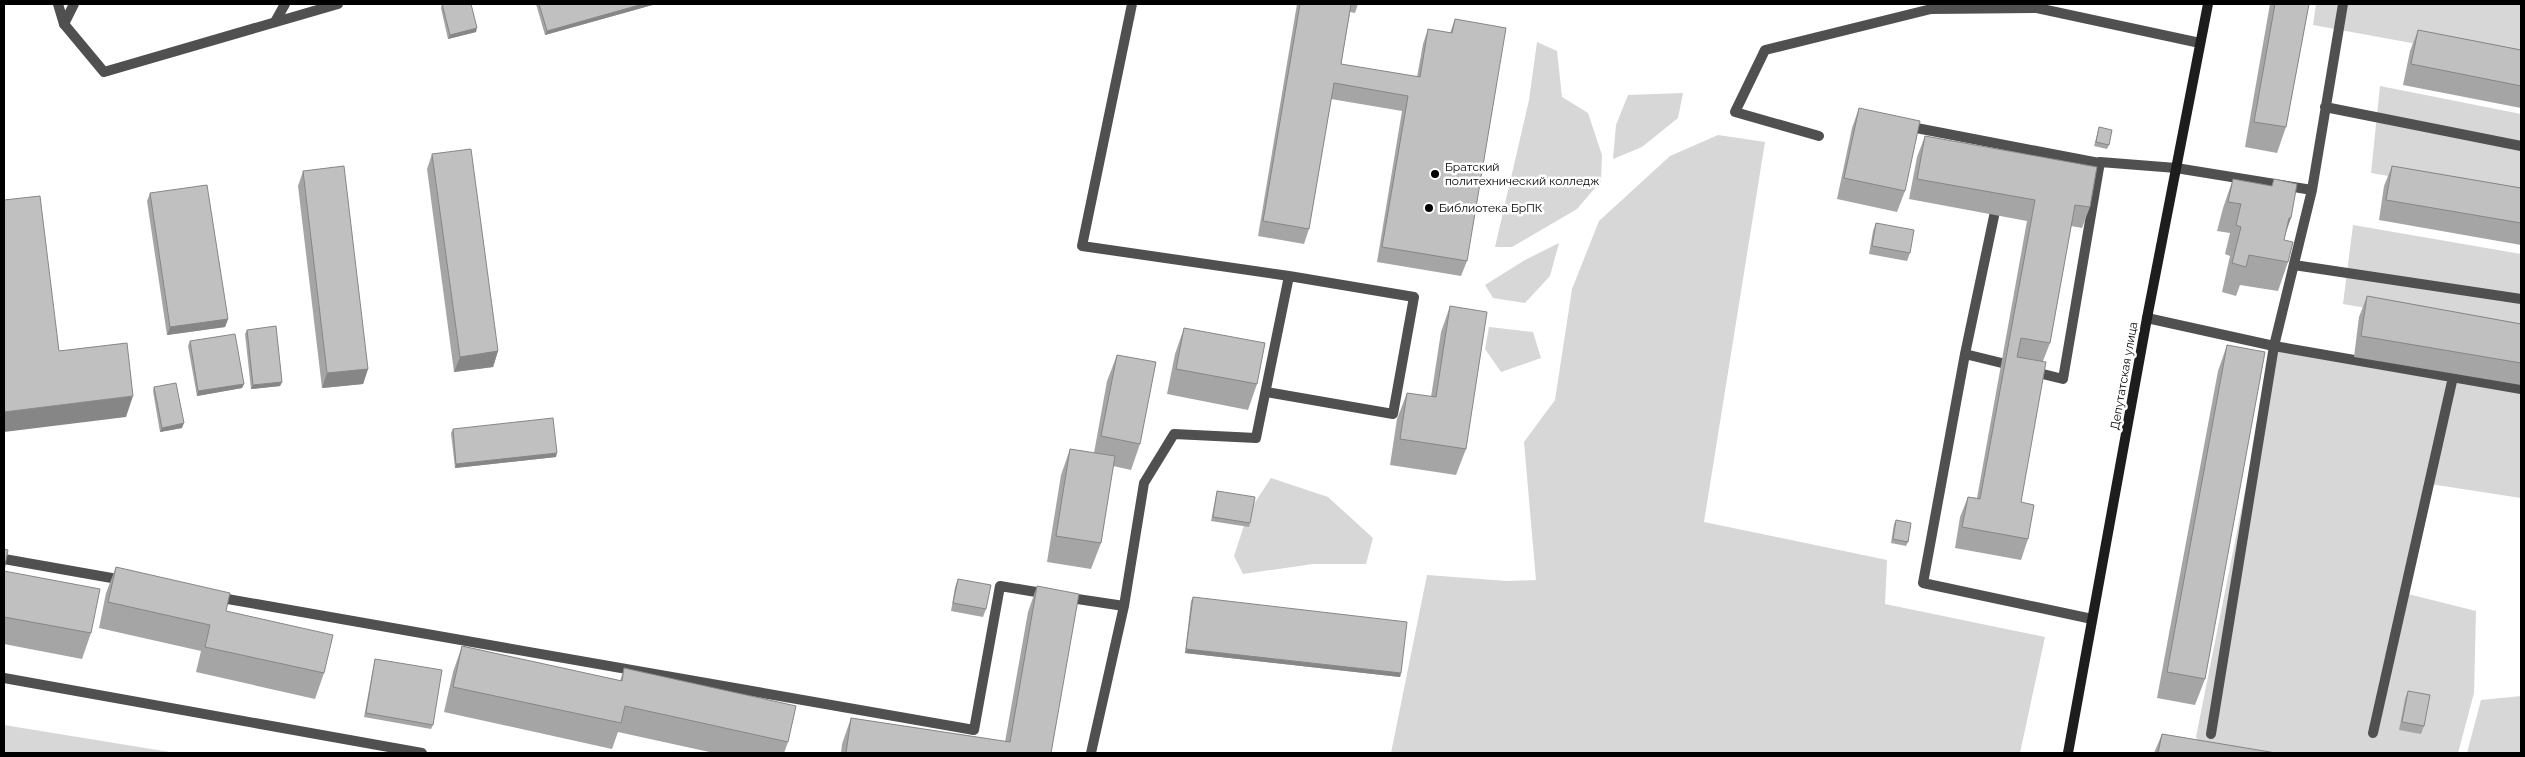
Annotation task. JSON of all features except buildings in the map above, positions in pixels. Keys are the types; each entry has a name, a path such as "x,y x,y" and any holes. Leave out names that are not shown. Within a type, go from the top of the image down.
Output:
{"street":[{"path":"58,4 64,24 104,72 338,4"},
{"path":"64,24 74,4"},
{"path":"275,22 285,4"},
{"path":"1132,4 1082,246 1289,276 1414,297 1393,414 1266,392"},
{"name":"Депутатская улица","path":"2068,753 2147,318 2208,4"},
{"path":"2211,734 2274,346 2312,190 2343,4"},
{"path":"1819,136 1735,112 1765,50 1931,9 2037,8 2200,43"},
{"path":"2325,107 2521,146"},
{"path":"1892,124 2008,152 2100,163 2176,168 2312,190"},
{"path":"1965,354 2064,378 2100,163"},
{"path":"1999,194 1965,354 1923,583 2092,619"},
{"path":"2294,265 2521,299"},
{"path":"1091,753 1124,606 1144,483 1174,434 1256,438 1289,276"},
{"path":"2147,318 2274,346 2521,389"},
{"path":"2373,733 2453,377"},
{"path":"4,559 131,582"},
{"path":"210,596 974,730 1000,586 1124,606"},
{"path":"4,678 422,753"}],"shaded area":[{"path":"2316,4 2521,4 2521,63 2313,25"},
{"path":"1537,42 1557,51 1562,97 1588,113 1602,155 1601,181 1577,209 1512,247 1495,247 1529,100"},
{"path":"2380,86 2521,114 2521,199 2371,173"},
{"path":"1683,93 1678,118 1642,147 1613,159 1616,125 1628,95"},
{"path":"1718,135 1765,142 1704,522 1887,560 1885,604 2045,637 2020,753 1391,753 1427,575 1507,581 1536,580 1524,442 1555,400 1572,289 1599,221 1670,156"},
{"path":"2353,225 2521,254 2521,335 2343,304"},
{"path":"1559,243 1550,276 1525,303 1493,298 1485,285 1525,260"},
{"path":"1489,327 1533,332 1541,358 1501,372 1485,349"},
{"path":"2274,346 2521,392 2521,498 2430,484 2408,594 2476,611 2474,693 2458,753 2223,753 2205,750 2196,737"},
{"path":"1271,478 1328,497 1373,538 1366,564 1313,564 1243,574 1234,556 1248,513"},
{"path":"2521,696 2521,753 2467,753 2481,700"},
{"path":"4,725 176,753 4,753"}],"place":[{"name":"Братский политехнический колледж","path":"1435,174"},
{"name":"Библиотека БрПК","path":"1429,208"}]}
